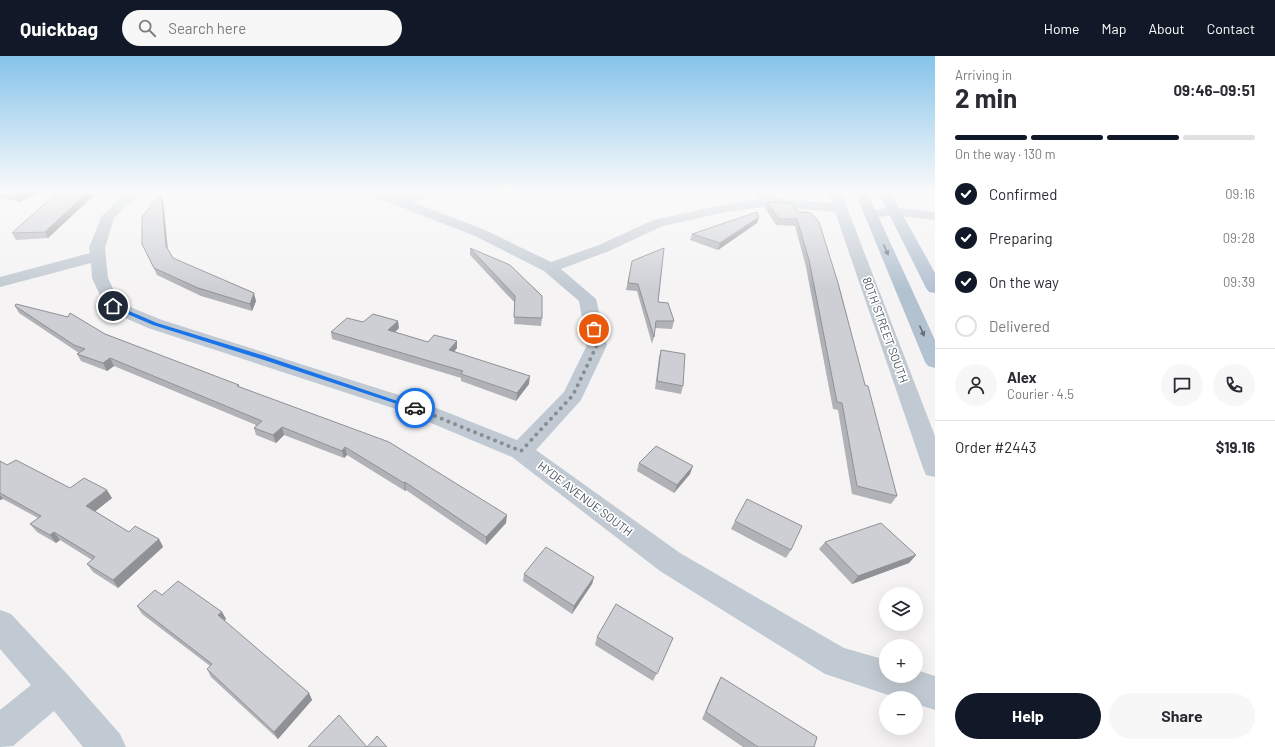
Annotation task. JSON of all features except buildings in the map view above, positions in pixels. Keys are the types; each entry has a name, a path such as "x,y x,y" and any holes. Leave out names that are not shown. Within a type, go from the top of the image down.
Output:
{"main road":[{"path":"875,224 935,362"},
{"path":"901,224 935,288"}],"street":[{"name":"HYDE AVENUE SOUTH","path":"105,224 97,248 100,278 113,306 155,324 413,407 521,451 670,562 837,662 935,693"},
{"path":"460,224 480,232 550,268 587,298 597,345 573,395 521,451"},
{"path":"550,268 604,248 655,224"},
{"name":"80TH STREET SOUTH","path":"847,224 935,468"},
{"path":"0,282 98,256"},
{"path":"0,625 56,687 107,747"},
{"path":"0,733 56,687"}],"way so far":[{"path":"415,408 521,451 573,395 597,345 594,329"}],"route":[{"path":"113,306 155,324 415,408"}]}
